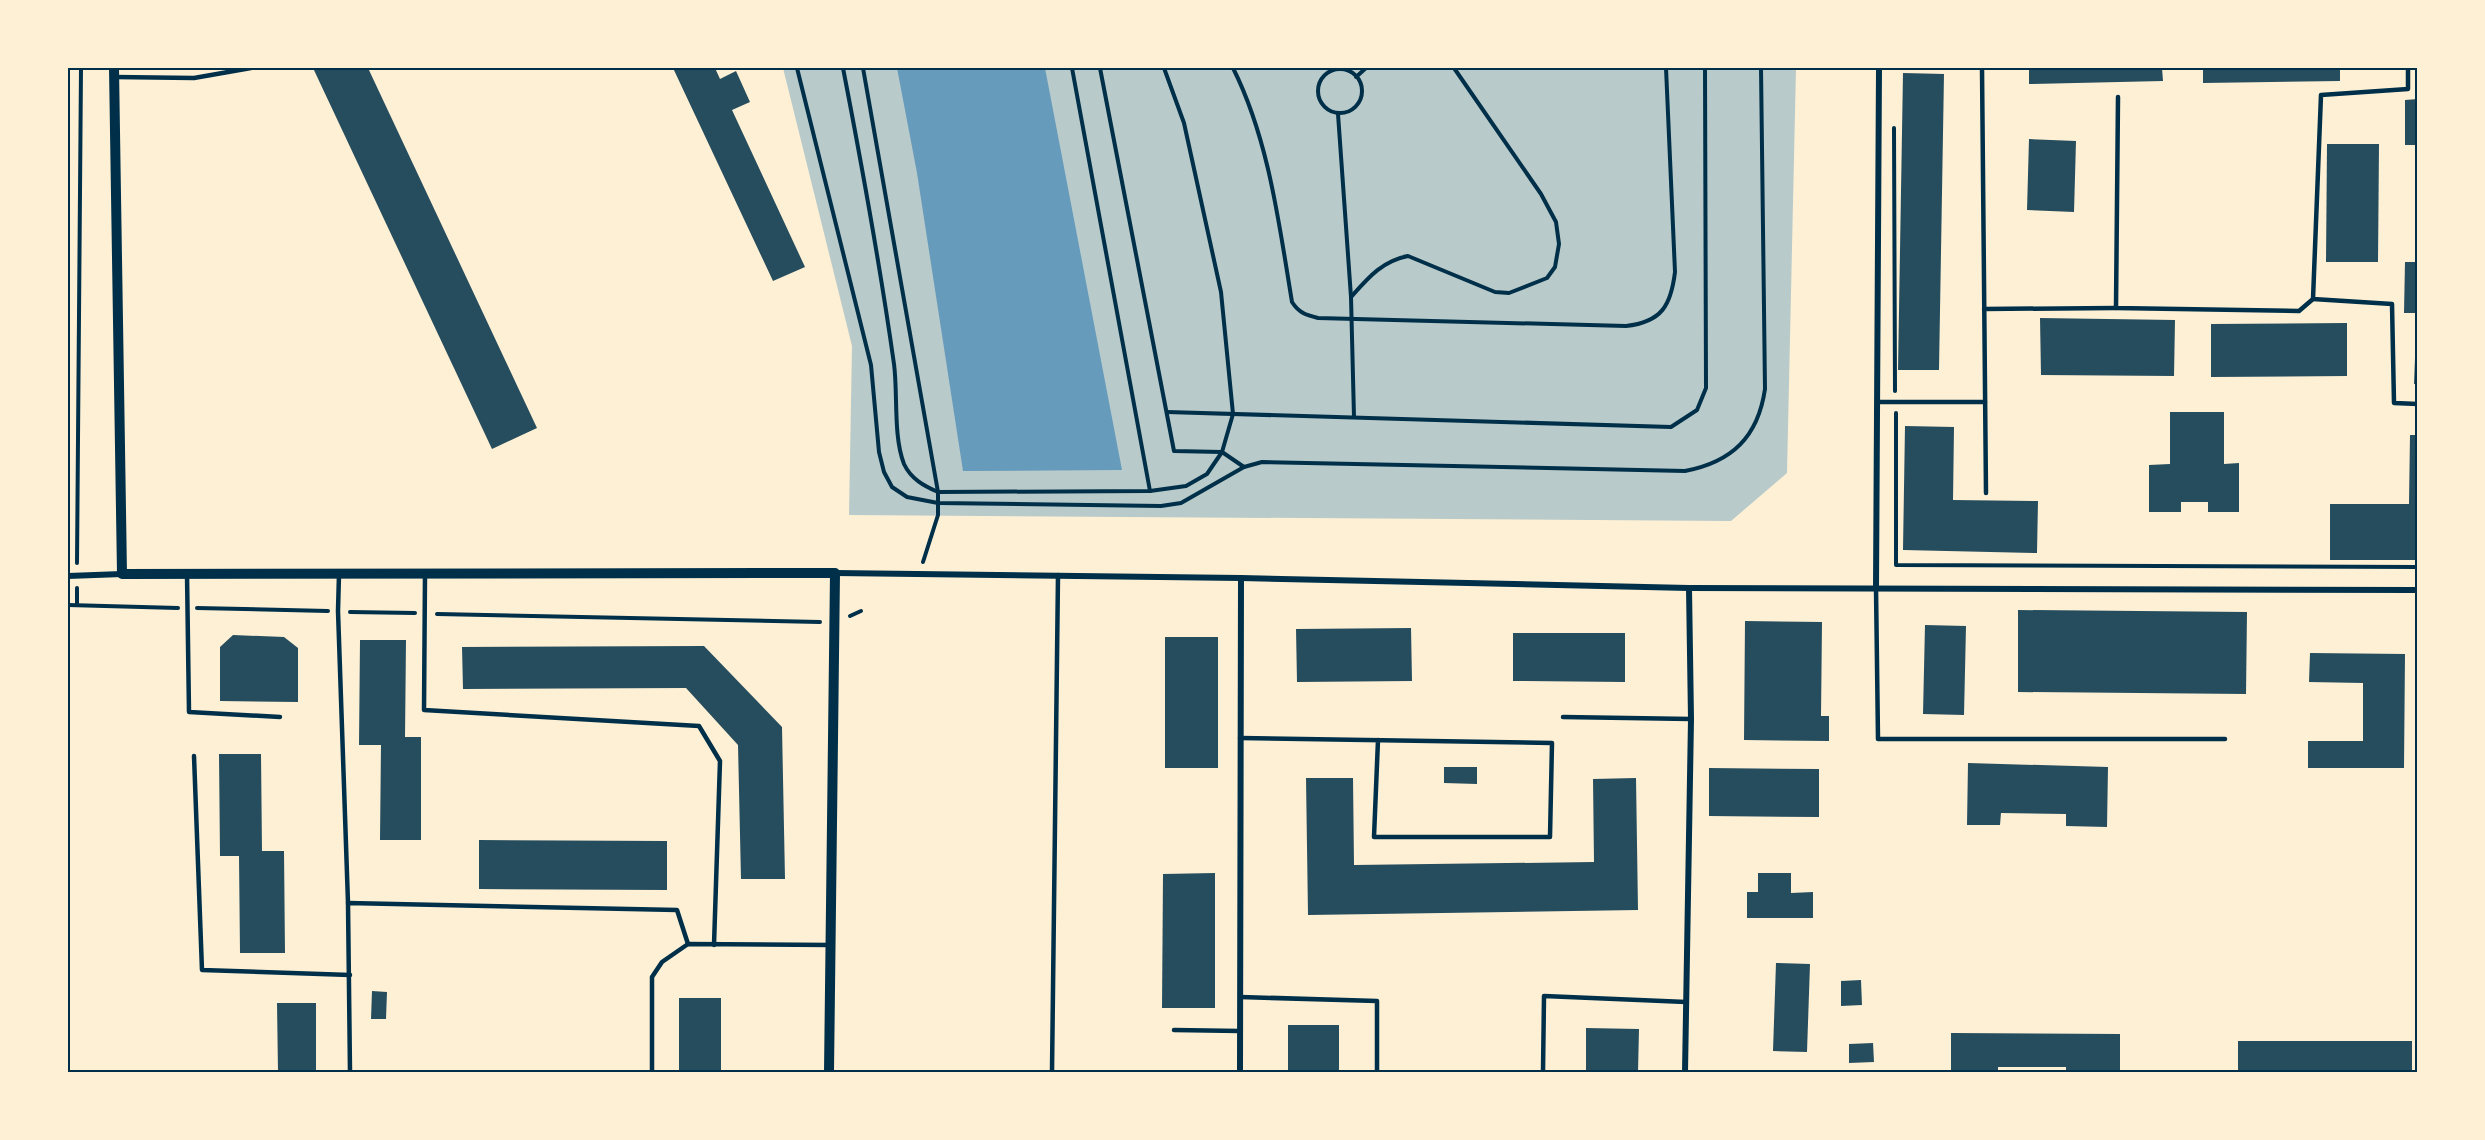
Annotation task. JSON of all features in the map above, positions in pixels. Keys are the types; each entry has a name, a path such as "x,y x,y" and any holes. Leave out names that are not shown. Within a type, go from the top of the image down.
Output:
{"street":[{"path":"1876,587 1879,68"},
{"path":"114,72 122,574"},
{"path":"829,1072 835,573"},
{"path":"68,576 122,574 920,573 1689,588 2418,590"},
{"path":"1240,1072 1241,578"},
{"path":"1685,1072 1691,719 1689,588"}],"lane":[{"path":"114,72 194,78 251,68"},
{"path":"1982,68 1986,493"},
{"path":"2313,300 2321,95 2408,89 2408,68"},
{"path":"2116,308 2118,97"},
{"path":"1984,309 2116,308 2299,311 2313,300 2392,304 2394,403 2418,404"},
{"path":"1877,402 1985,402"},
{"path":"425,573 424,710 699,726 720,761 714,945"},
{"path":"187,574 189,712 280,717"},
{"path":"339,574 338,611 350,975 350,1072"},
{"path":"1052,1072 1058,575"},
{"path":"1876,587 1878,739 2225,739"},
{"path":"1563,717 1691,719"},
{"path":"1240,738 1378,740 1552,743 1550,837 1374,837 1378,740"},
{"path":"194,756 202,970 350,975"},
{"path":"348,903 677,910 688,945"},
{"path":"652,1072 652,977 662,962 688,945 831,945"},
{"path":"1544,1072 1544,996 1686,1002"},
{"path":"1240,997 1377,1002 1377,1072"},
{"path":"1174,1030 1240,1031"}],"path":[{"path":"77,576 81,68"},
{"path":"797,68 871,365 879,452 884,472 892,487 907,497 938,503 1161,506 1182,502 1244,467 1262,462 1684,471 1705,467 1743,443 1754,429 1761,411 1765,389 1761,68"},
{"path":"843,68 866,192 894,367 904,463 911,475 921,484 938,492 1150,490 1186,486 1207,474 1222,452 1233,414 1221,292 1184,123 1164,68"},
{"path":"863,68 938,492 938,515 920,573"},
{"path":"1072,68 1150,490"},
{"path":"1100,68 1174,451 1222,452 1244,467"},
{"path":"1233,68 1242,86 1263,148 1276,205 1292,302 1304,314 1318,318 1626,326 1641,324 1655,318 1670,298 1675,272 1666,68"},
{"path":"1341,68 1356,77 1362,93 1360,101 1347,112 1338,114 1330,112 1323,106 1317,90 1319,82 1325,75 1341,68"},
{"path":"1356,77 1366,68"},
{"path":"1351,297 1382,265 1396,258 1408,256 1495,292 1509,293 1521,289 1547,278 1555,267 1558,244 1556,222 1541,194 1454,68"},
{"path":"1167,412 1671,427 1697,410 1706,388 1705,68"},
{"path":"1338,114 1351,297 1354,417"},
{"path":"1894,127 1896,565 2418,567"},
{"path":"68,605 835,623 861,611"}],"shaded area":[{"path":"783,68 1796,68 1787,473 1731,521 849,515 852,346"}],"water":[{"path":"897,68 1045,68 1122,470 963,471 917,173"}],"building":[{"path":"313,68 368,68 537,428 492,449"},
{"path":"673,68 715,68 720,79 736,71 750,102 732,110 805,267 773,281"},
{"path":"2029,68 2162,68 2163,81 2029,84"},
{"path":"2203,68 2340,68 2340,81 2203,83"},
{"path":"1903,73 1944,74 1939,370 1898,370"},
{"path":"2418,99 2418,145 2405,145 2405,100"},
{"path":"2029,139 2076,141 2074,212 2027,210"},
{"path":"2327,144 2379,144 2378,262 2326,262"},
{"path":"2405,262 2418,262 2418,313 2404,313"},
{"path":"2040,318 2175,320 2174,376 2041,375"},
{"path":"2347,323 2347,376 2211,377 2211,324"},
{"path":"2416,332 2418,332 2418,384 2414,384"},
{"path":"2170,412 2224,412 2224,464 2239,463 2239,512 2208,512 2208,502 2181,502 2181,512 2149,512 2149,465 2170,464"},
{"path":"1905,426 1954,427 1953,500 2038,501 2037,553 1903,550"},
{"path":"2410,435 2418,435 2418,560 2330,560 2330,504 2409,504"},
{"path":"2018,610 2247,612 2246,694 2018,692"},
{"path":"1745,621 1822,622 1821,716 1829,716 1829,741 1744,740"},
{"path":"1925,625 1966,626 1964,715 1923,714"},
{"path":"1411,628 1412,681 1297,682 1296,629"},
{"path":"1513,633 1625,633 1625,682 1513,681"},
{"path":"233,635 284,637 298,648 298,702 220,701 220,647"},
{"path":"1165,637 1218,637 1218,768 1165,768"},
{"path":"360,640 406,640 405,737 421,737 421,840 380,840 381,745 359,745"},
{"path":"704,646 782,727 785,879 741,879 738,745 686,688 463,689 462,647"},
{"path":"2310,653 2405,654 2404,768 2308,768 2308,741 2363,741 2363,683 2309,682"},
{"path":"219,754 261,754 262,851 284,851 285,953 240,953 239,856 220,856"},
{"path":"1968,763 2108,767 2107,827 2066,826 2066,814 2001,813 2000,825 1967,825"},
{"path":"1444,767 1477,767 1477,784 1444,783"},
{"path":"1709,768 1819,769 1819,817 1709,816"},
{"path":"1306,778 1353,778 1354,865 1594,862 1593,779 1636,778 1638,910 1308,915"},
{"path":"479,840 667,841 667,890 479,889"},
{"path":"1215,873 1215,1008 1162,1008 1163,874"},
{"path":"1758,873 1791,873 1791,893 1813,892 1813,918 1747,918 1747,892 1758,892"},
{"path":"1776,963 1810,964 1807,1052 1773,1051"},
{"path":"1861,980 1862,1005 1841,1006 1841,981"},
{"path":"372,991 387,992 386,1019 371,1019"},
{"path":"679,998 721,998 721,1072 679,1072"},
{"path":"277,1003 316,1003 316,1072 278,1072"},
{"path":"1288,1025 1339,1025 1339,1072 1288,1072"},
{"path":"1586,1028 1639,1029 1638,1072 1586,1072"},
{"path":"1951,1033 2120,1034 2120,1072 2066,1072 2066,1067 1998,1067 1998,1072 1951,1072"},
{"path":"2238,1041 2412,1041 2412,1072 2238,1072"},
{"path":"1873,1043 1874,1062 1849,1063 1849,1044"}]}
